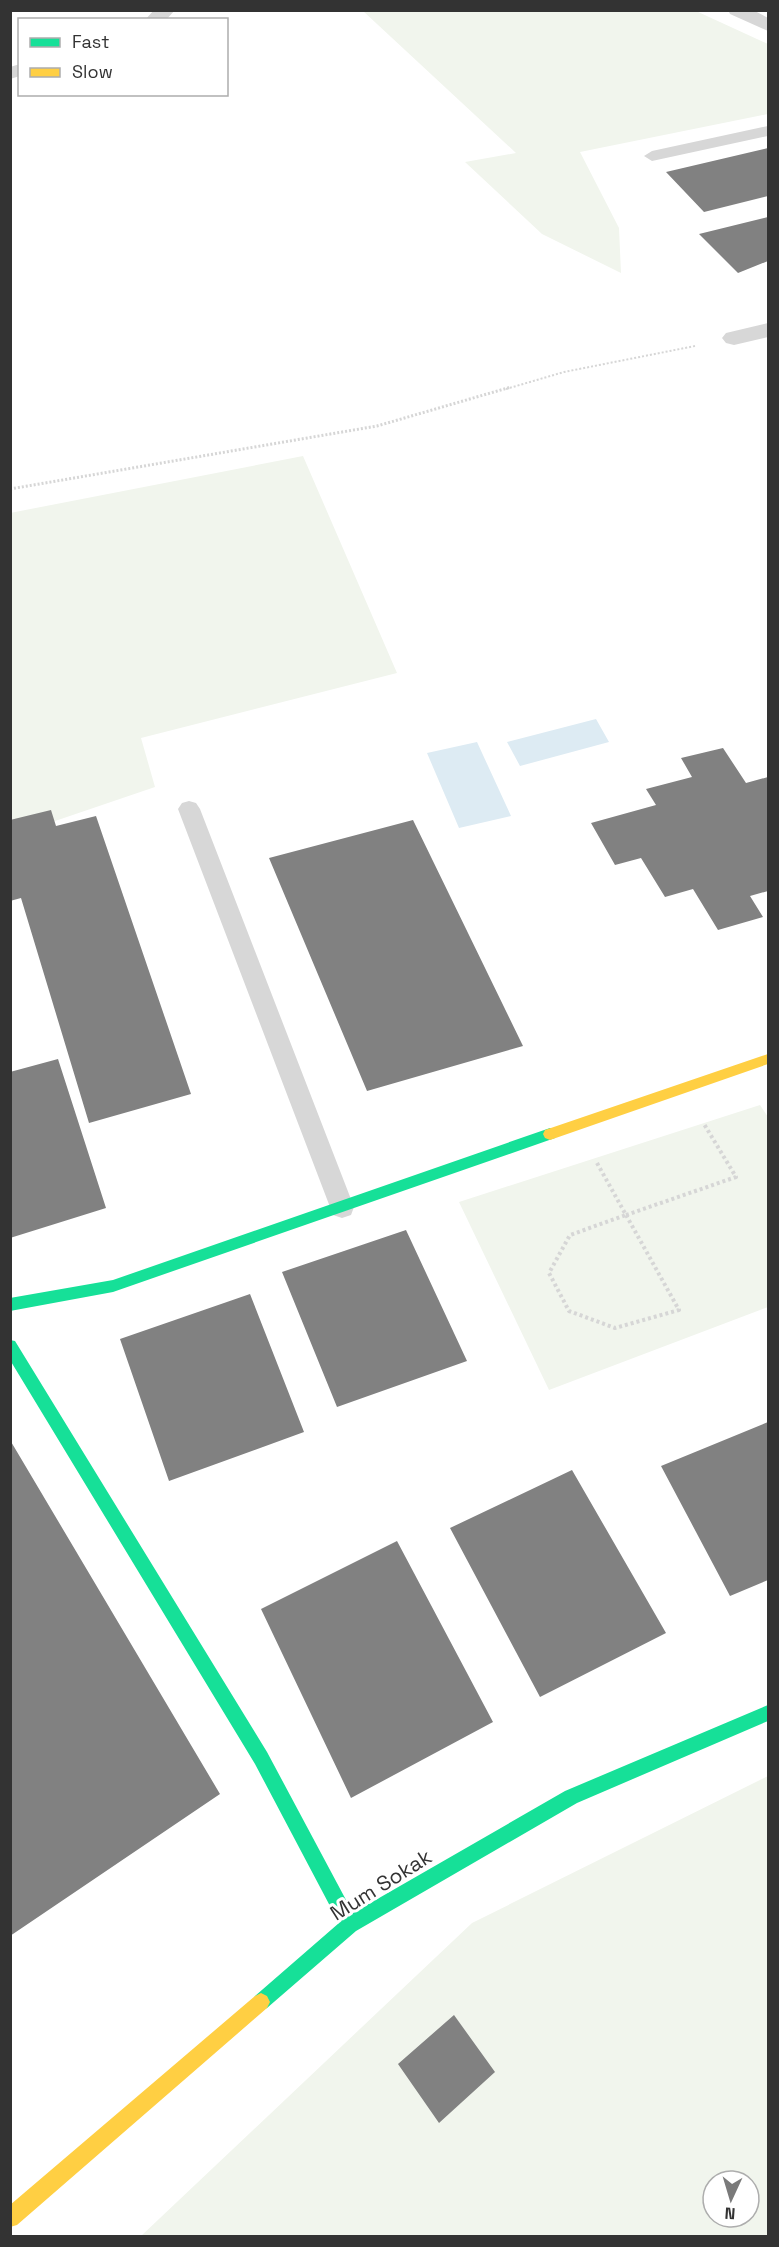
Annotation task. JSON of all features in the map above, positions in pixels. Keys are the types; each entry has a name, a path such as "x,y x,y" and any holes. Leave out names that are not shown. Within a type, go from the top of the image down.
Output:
{"street":[{"path":"736,10 768,25"},
{"path":"734,338 768,330"},
{"path":"10,1305 113,1286 768,1059"},
{"path":"10,1346 261,1758 350,1925"},
{"name":"Mum Sokak","path":"10,2218 350,1925 571,1797 768,1713"}],"lane":[{"path":"652,156 768,131"},
{"path":"189,809 342,1206"}],"path":[{"path":"10,489 378,426 564,372 734,338"},
{"path":"576,1126 626,1216 679,1310 615,1328 569,1311 549,1273 570,1235 626,1216 736,1177 682,1089"}],"shaded area":[{"path":"363,11 696,11 768,44 768,114 580,152 619,228 621,273 542,234 465,162 516,153"},
{"path":"303,456 397,673 141,738 155,787 11,836 10,513"},
{"path":"596,719 609,742 520,766 507,742"},
{"path":"477,742 511,816 459,828 427,753"},
{"path":"760,1105 768,1117 768,1307 549,1390 459,1202"},
{"path":"768,1776 768,2236 141,2236 472,1923"}],"building":[{"path":"768,148 768,196 704,212 666,172"},
{"path":"768,217 768,261 738,273 699,234"},
{"path":"723,748 746,783 768,777 768,891 750,896 763,917 718,930 693,889 665,897 641,858 615,865 591,823 656,805 646,789 692,777 681,758"},
{"path":"51,810 56,826 96,816 191,1094 89,1123 21,898 10,901 10,820"},
{"path":"413,820 523,1046 367,1091 269,858"},
{"path":"58,1059 106,1208 10,1238 10,1072"},
{"path":"406,1230 467,1361 337,1407 282,1272"},
{"path":"250,1294 304,1432 169,1481 120,1339"},
{"path":"768,1422 768,1580 730,1596 661,1466"},
{"path":"10,1440 220,1794 10,1936"},
{"path":"572,1470 666,1633 540,1697 450,1528"},
{"path":"397,1541 493,1722 351,1798 261,1609"},
{"path":"454,2015 495,2072 439,2123 398,2064"}],"traffic: fast":[{"path":"10,1305 113,1286 550,1134"},
{"path":"10,1346 261,1758 350,1925"},
{"path":"261,2002 350,1925 571,1797 768,1713"}],"traffic: slow":[{"path":"550,1134 768,1059"},
{"path":"10,2218 261,2002"}]}
